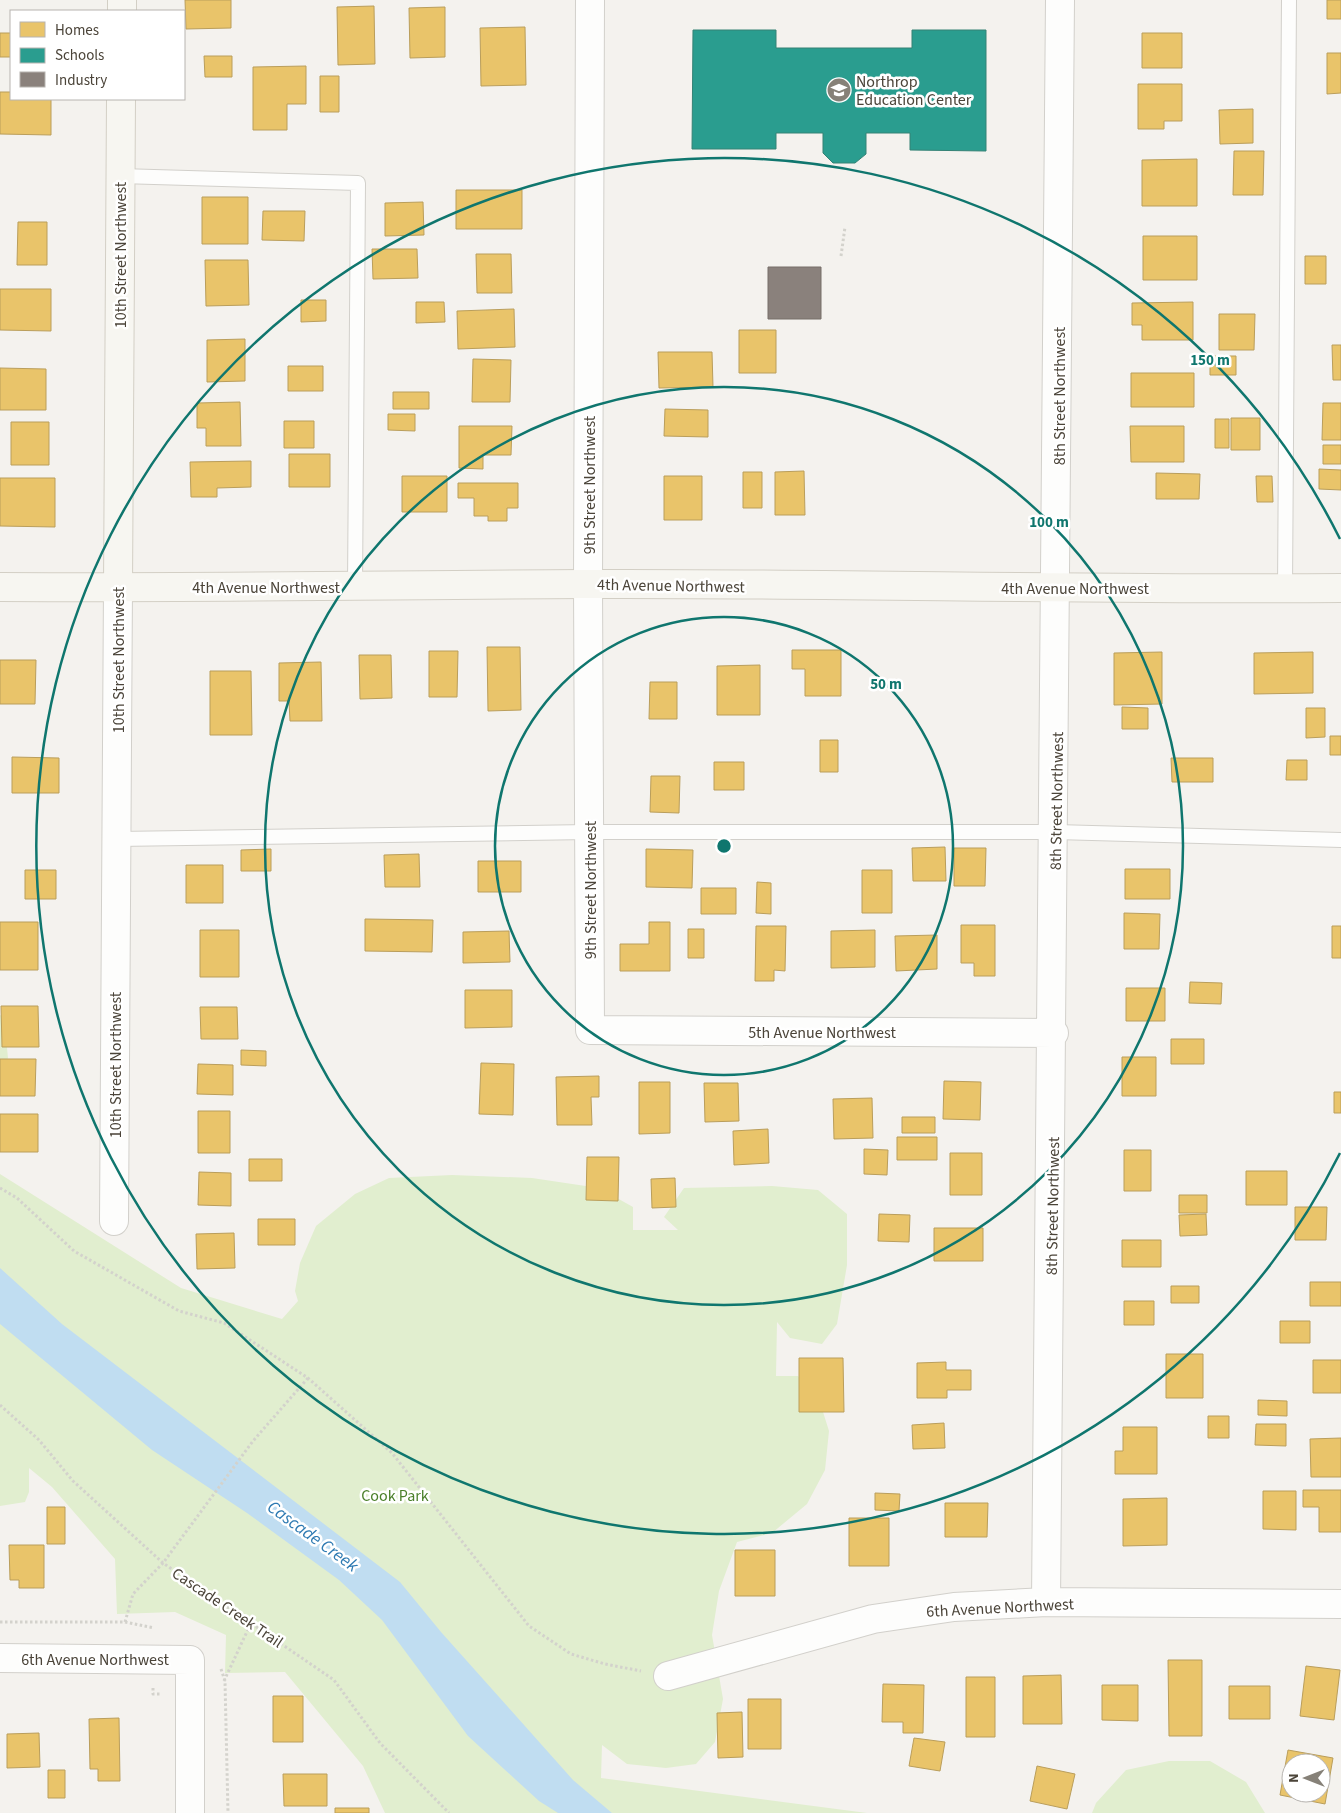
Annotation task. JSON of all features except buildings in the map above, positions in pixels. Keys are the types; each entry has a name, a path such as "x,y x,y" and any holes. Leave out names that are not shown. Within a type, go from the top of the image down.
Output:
{"main road":[{"name":"10th Street Northwest","path":"118,588 121,100"},
{"name":"4th Avenue Northwest","path":"0,587 355,587 588,584 1058,589 1341,588"}],"street":[{"name":"9th Street Northwest","path":"590,0 588,584 590,1030"},
{"name":"8th Street Northwest","path":"1046,1602 1056,832 1060,0"},
{"name":"10th Street Northwest","path":"114,1221 118,588"},
{"name":"5th Avenue Northwest","path":"590,1030 1054,1034"},
{"name":"6th Avenue Northwest","path":"668,1676 872,1619 954,1607 1046,1602 1341,1604"},
{"name":"6th Avenue Northwest","path":"0,1658 190,1660 190,1813"}],"lane":[{"path":"1285,589 1289,0"},
{"path":"120,176 358,183 355,587"},
{"path":"117,839 589,832 1056,832 1341,840"}],"path":[{"path":"842,256 844,228"},
{"path":"0,1188 17,1198 74,1251 179,1312 224,1323 308,1378 392,1453 528,1626 571,1654 605,1664 668,1676"},
{"path":"0,1622 125,1622 133,1594 163,1563 253,1441 308,1378"},
{"name":"Cascade Creek Trail","path":"0,1405 39,1440 73,1481 163,1563 334,1680 380,1743 449,1813"},
{"path":"228,1813 225,1681 251,1622"}],"green space":[{"path":"0,1015 4,1017 8,1058 0,1075"},
{"name":"Cook Park","path":"0,1174 181,1288 282,1319 298,1301 295,1291 300,1263 316,1226 355,1194 389,1178 452,1175 532,1178 599,1188 633,1207 633,1230 678,1230 664,1217 684,1188 772,1186 818,1190 847,1214 847,1265 837,1324 822,1344 790,1338 777,1322 776,1376 798,1376 818,1396 829,1431 825,1470 807,1504 772,1533 737,1542 719,1591 712,1635 723,1699 715,1742 696,1764 666,1768 627,1764 602,1745 601,1778 867,1813 385,1813 363,1766 285,1672 225,1673 226,1635 175,1612 117,1614 115,1559 52,1487 29,1468 29,1492 25,1502 0,1506"},
{"path":"1169,1761 1210,1761 1246,1782 1265,1813 1092,1813 1096,1803 1126,1770"}],"water":[{"name":"Cascade Creek","path":"0,1268 62,1324 400,1582 441,1632 573,1780 612,1813 558,1813 539,1801 468,1736 382,1620 339,1580 247,1513 152,1450 0,1324"}],"place":[{"name":"Northrop Education Center","path":"839,90"}]}
